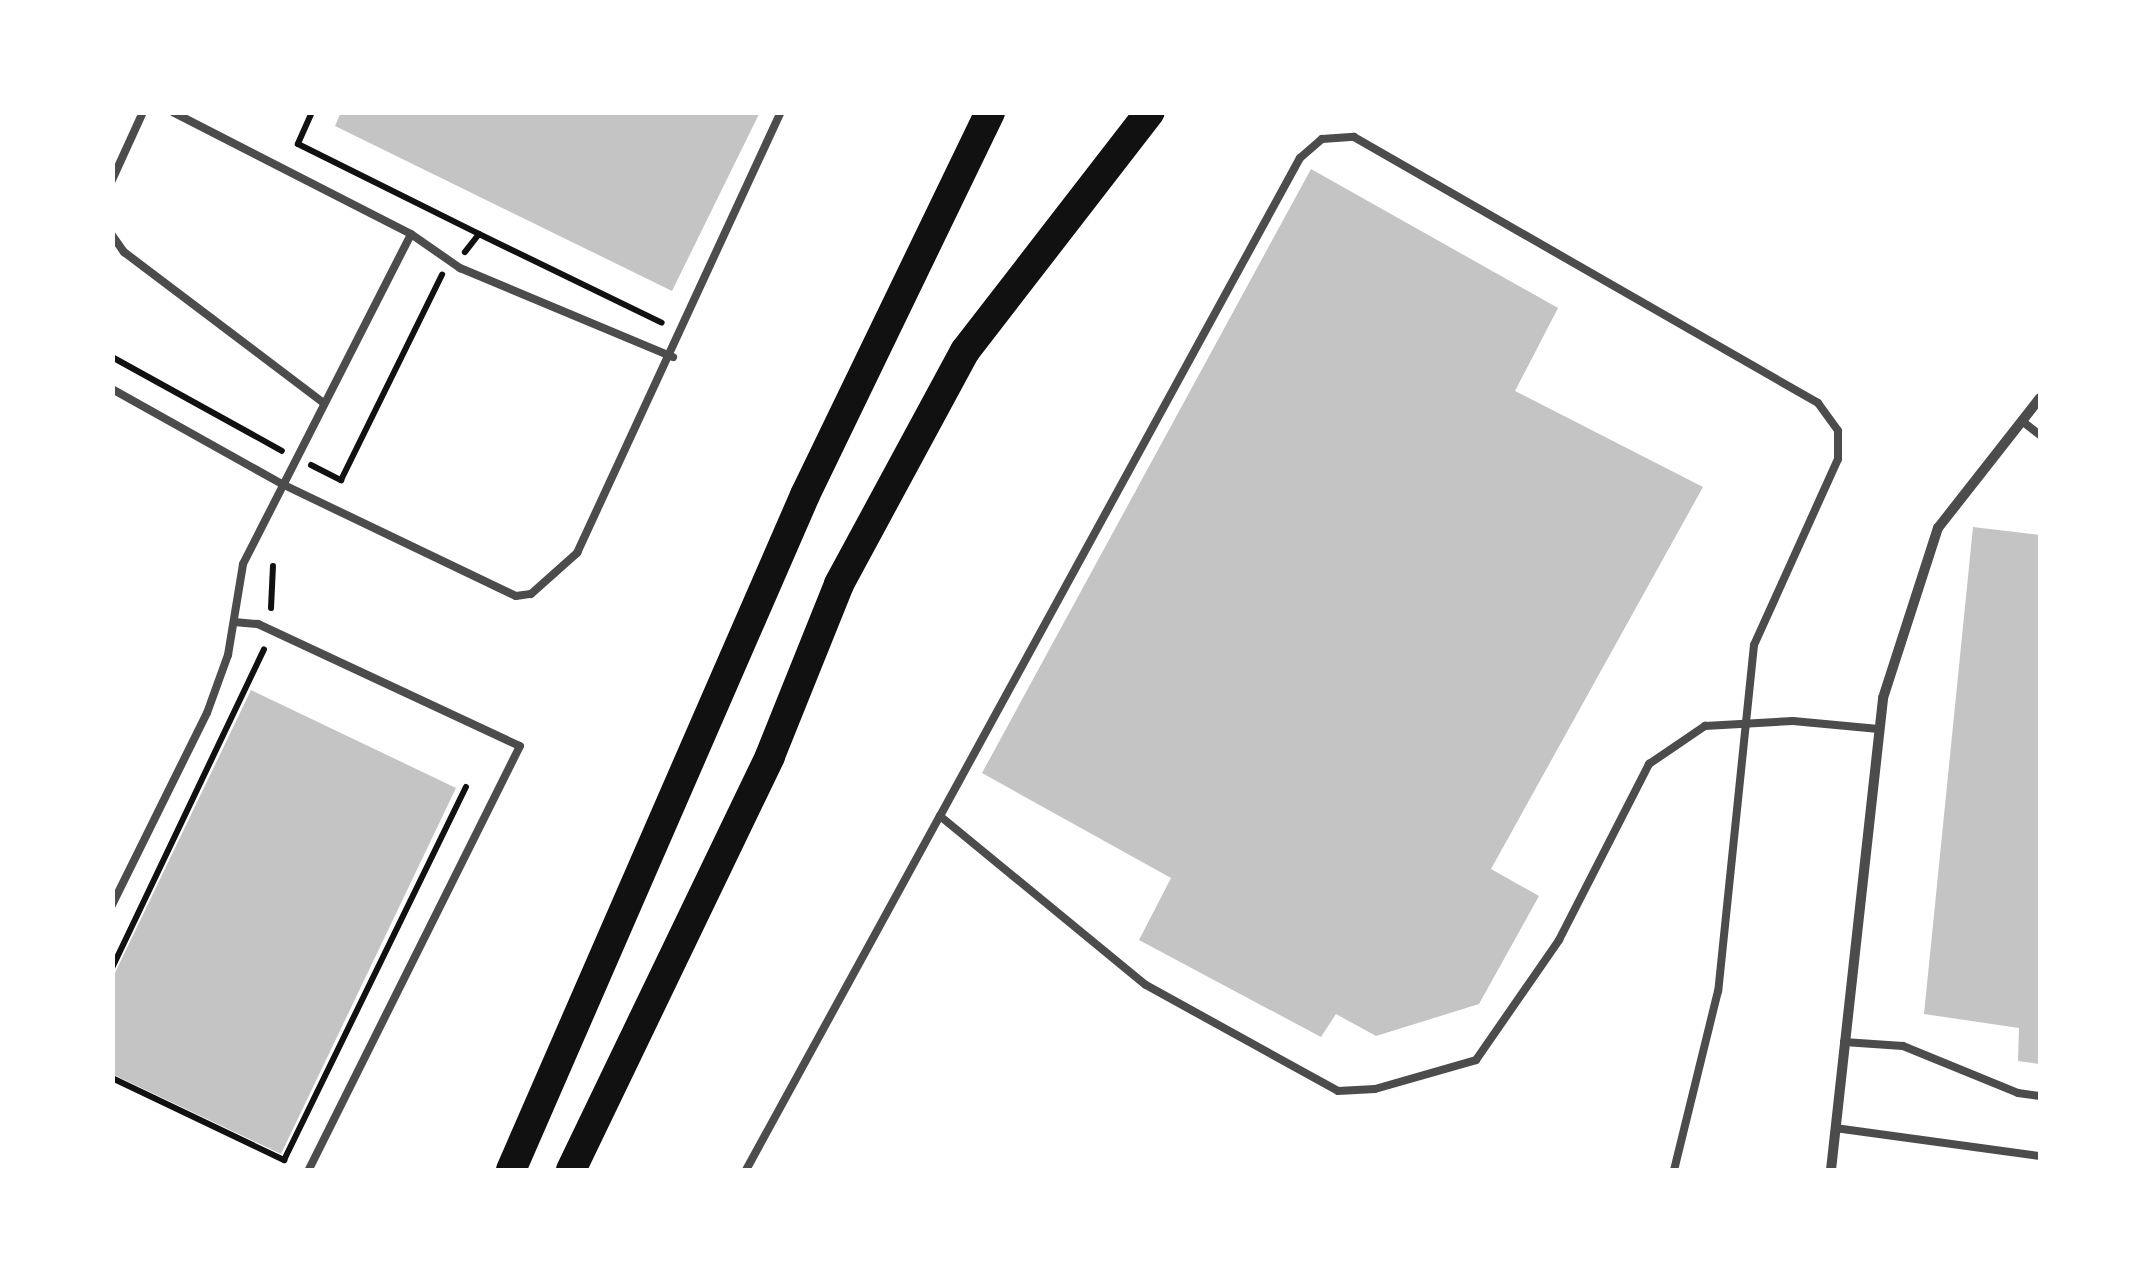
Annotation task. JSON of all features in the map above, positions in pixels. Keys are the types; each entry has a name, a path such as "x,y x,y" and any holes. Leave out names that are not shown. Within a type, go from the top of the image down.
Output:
{"highway":[{"path":"511,1170 805,495 990,112"},
{"path":"571,1170 770,756 839,584 965,351 1150,112"}],"street":[{"path":"1831,1170 1879,728 1896,650 1938,528 2040,398"}],"lane":[{"path":"112,180 143,112"},
{"path":"173,112 411,234 455,264 673,357"},
{"path":"112,389 282,484 516,596 531,594 578,553 673,357 781,112"},
{"path":"746,1170 1300,158 1339,134 1818,402 1838,432 1838,459 1754,645 1718,992 1674,1170"},
{"path":"112,905 207,713 234,622 243,564 411,234"},
{"path":"112,235 124,252 324,404"},
{"path":"2022,422 2040,435"},
{"path":"234,622 270,630 520,746 308,1170"},
{"path":"940,816 1146,984 1338,1091 1375,1089 1476,1060 1558,940 1649,764 1705,726 1879,728"},
{"path":"1844,1042 1903,1046 2018,1093 2040,1096"},
{"path":"1835,1128 2040,1156"}],"path":[{"path":"312,112 298,144 684,333"},
{"path":"112,357 342,480 440,277 478,234"},
{"path":"112,968 252,684 270,630 274,566"},
{"path":"112,1078 284,1160 466,787"}],"building":[{"path":"341,112 760,112 672,291 335,126"},
{"path":"1311,169 1558,308 1515,391 1703,487 1491,869 1539,896 1479,1004 1376,1036 1336,1014 1321,1037 1139,940 1171,878 982,773"},
{"path":"1973,527 2040,535 2040,1064 2018,1061 2019,1028 1924,1014"},
{"path":"251,690 456,788 281,1154 112,1074 112,979"}]}
